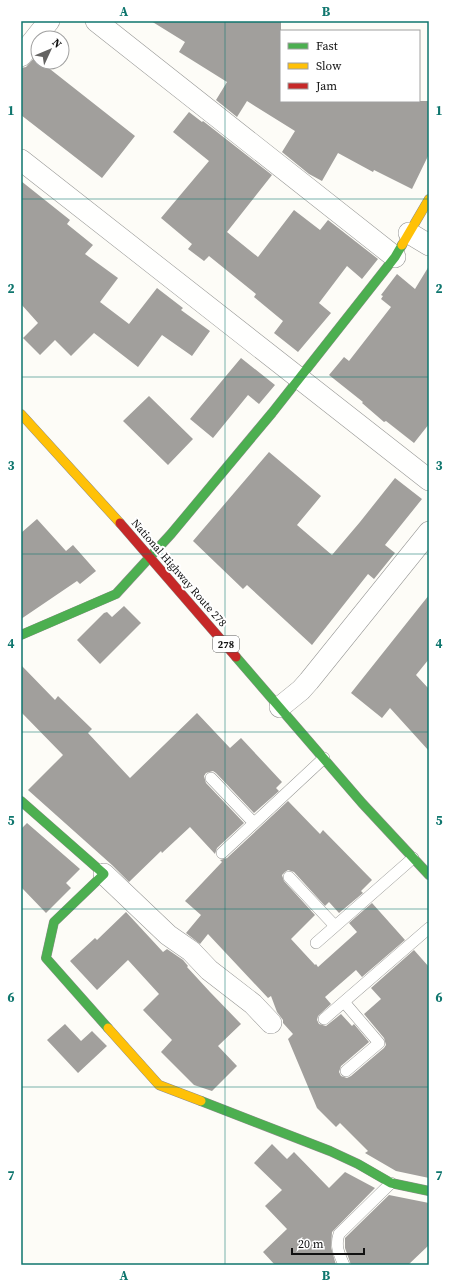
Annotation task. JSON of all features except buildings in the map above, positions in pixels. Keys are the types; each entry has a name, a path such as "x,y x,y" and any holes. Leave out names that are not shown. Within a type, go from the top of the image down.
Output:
{"main road":[{"path":"21,635 116,594 171,534 299,378 395,257 429,199"},
{"name":"National Highway Route 278","path":"21,414 150,557 362,803 429,875"},
{"path":"21,801 104,874 54,922 46,958 159,1085 330,1151 358,1164 391,1183 429,1191"}],"street":[{"path":"21,56 49,21"},
{"path":"96,21 395,257"},
{"path":"21,160 429,480"},
{"path":"409,233 429,245"},
{"path":"280,707 301,690 309,681 429,532"},
{"path":"104,874 168,935 191,952 209,970 253,1004 271,1023"}],"lane":[{"path":"222,853 324,758"},
{"path":"211,778 254,824"},
{"path":"316,943 413,858"},
{"path":"288,877 335,926"},
{"path":"324,1019 429,928"},
{"path":"344,1002 379,1043 346,1071"},
{"path":"344,1265 338,1253 337,1247 339,1234 391,1183"}],"traffic: fast":[{"path":"21,635 116,594 171,534 272,413 395,257 402,245"},
{"path":"236,657 362,803 429,875"},
{"path":"21,801 104,874 54,922 46,958 108,1028"},
{"path":"201,1101 330,1151 358,1164 391,1183 429,1191"}],"traffic: slow":[{"path":"402,245 429,199"},
{"path":"21,414 120,523"},
{"path":"108,1028 159,1085 201,1101"}],"traffic: jam":[{"path":"120,523 236,657"}]}
